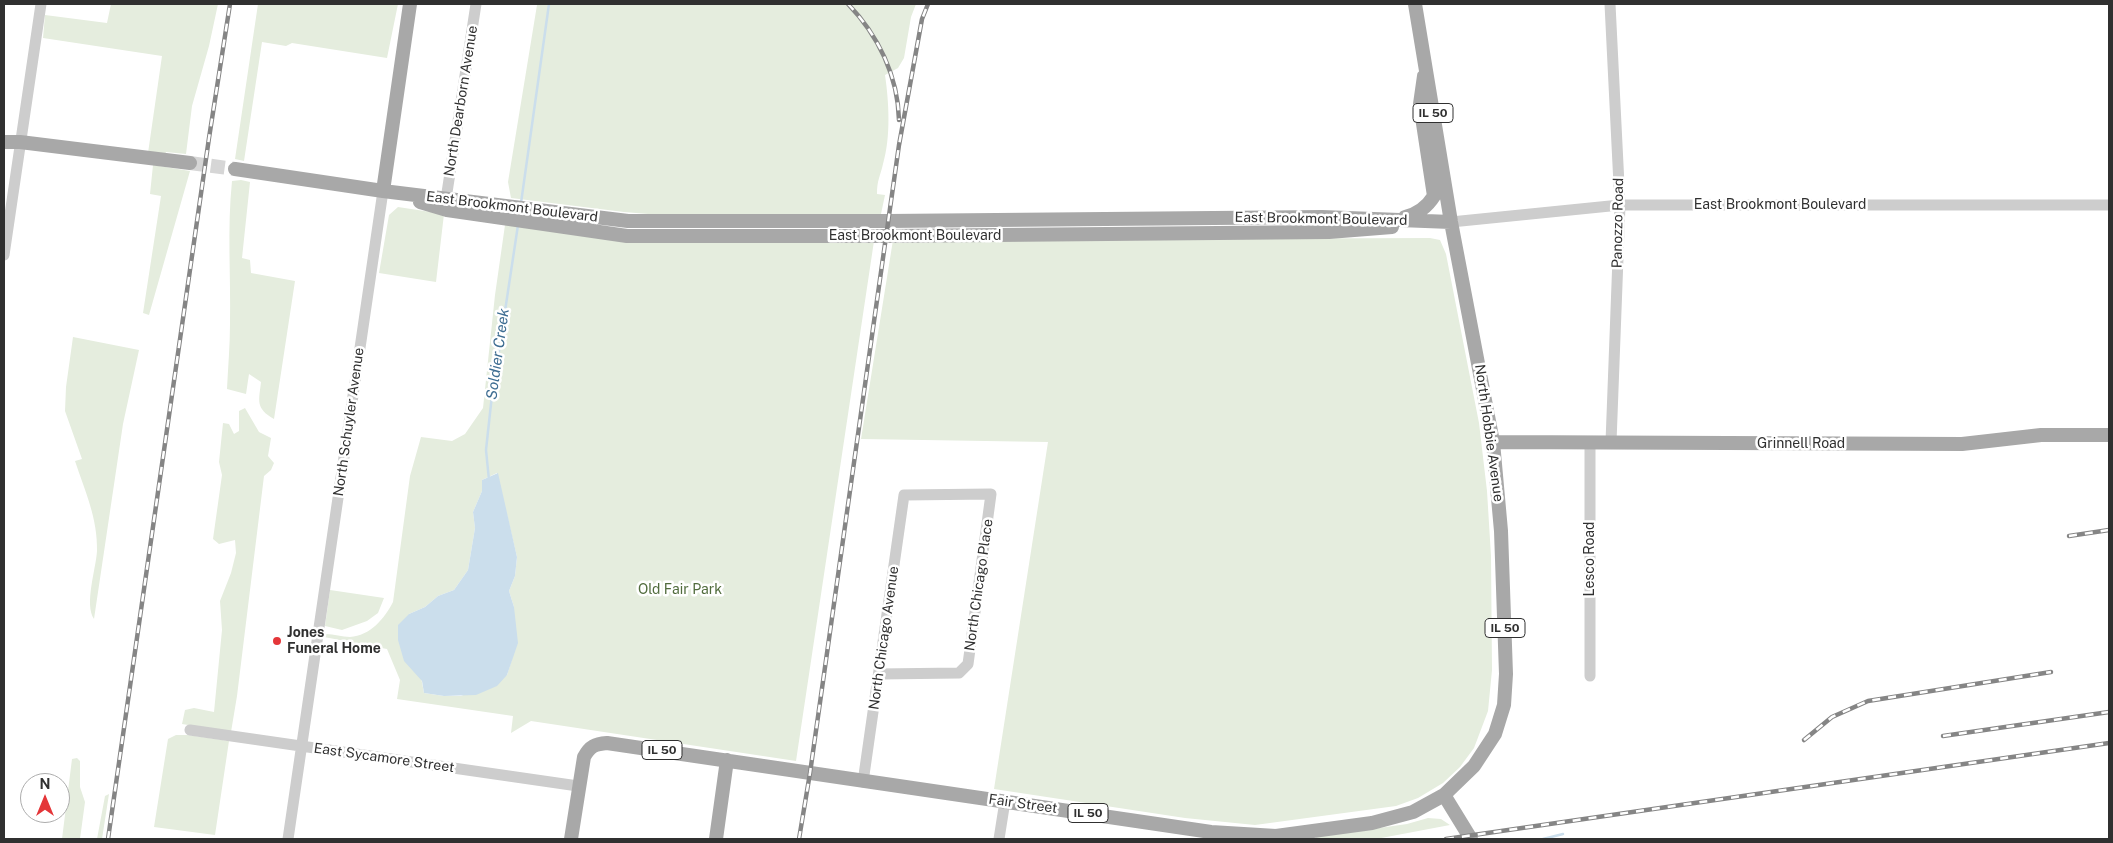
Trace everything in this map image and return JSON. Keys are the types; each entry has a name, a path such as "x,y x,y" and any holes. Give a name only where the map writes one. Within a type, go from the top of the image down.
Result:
{"main road":[{"name":"North Schuyler Avenue","path":"383,191 410,4"},
{"name":"North Hobbie Avenue","path":"1415,4 1451,222 1493,442 1501,529 1506,674 1504,706 1495,734 1487,749 1461,781 1444,795"},
{"path":"1397,219 1416,214 1434,196 1420,104 1426,65"},
{"path":"4,142 20,142 190,163"},
{"name":"East Brookmont Boulevard","path":"235,169 446,199 509,213"},
{"name":"East Brookmont Boulevard","path":"383,191 444,210 628,221 888,221 1322,216 1451,222"},
{"name":"East Brookmont Boulevard","path":"528,215 627,236 1329,232 1451,222"},
{"name":"Grinnell Road","path":"1493,442 1962,444 2041,435 2109,435"},
{"name":"Fair Street","path":"578,786 584,757 589,748 607,743 1211,832 1276,836 1372,823 1413,812 1444,795"},
{"path":"716,839 727,760"},
{"name":"IL 50","path":"571,839 578,786"},
{"path":"1444,795 1471,839"}],"street":[{"path":"4,255 42,4"},
{"name":"North Dearborn Avenue","path":"446,199 476,4"},
{"name":"Panozzo Road","path":"1610,4 1620,206 1611,442"},
{"name":"North Schuyler Avenue","path":"288,839 383,191"},
{"name":"East Brookmont Boulevard","path":"1451,222 1620,206 2109,205"},
{"name":"Lesco Road","path":"1590,442 1590,676"},
{"name":"North Chicago Avenue","path":"863,782 904,495 991,494"},
{"name":"North Chicago Place","path":"879,674 959,673 968,664 991,494"},
{"name":"East Sycamore Street","path":"190,730 578,786"},
{"path":"999,839 1005,801"}],"green space":[{"path":"111,4 218,4 209,46 192,106 186,154 166,152 165,155 148,153 162,56 43,38 45,15 107,23"},
{"path":"258,4 398,4 387,58 292,43 286,46 262,42 244,161 235,159"},
{"path":"534,4 916,4 911,17 904,58 898,68 885,75 888,96 888,131 886,154 877,189 877,194 885,195 881,214 660,215 511,198 508,182 537,5"},
{"path":"153,165 190,171 149,315 143,313 161,196 150,194"},
{"path":"232,181 250,182 242,258 250,260 251,273 295,281 274,419 261,407 259,399 261,382 249,374 246,394 227,389 230,332 229,235"},
{"path":"398,207 444,214 436,282 379,273 389,215"},
{"name":"Old Fair Park","path":"505,225 874,241 796,761 531,721 511,733 513,716 397,699 400,680 387,649 324,637 326,634 357,636 370,630 386,614 393,602 410,476 421,437 452,441 465,434 483,408 495,295","holes":["497,473 517,557 515,576 509,591 514,607 512,659 507,675 461,696 424,693 409,614 425,607 438,596 454,590 468,570 475,528 473,512 482,491 482,480"]},
{"path":"1430,238 1440,240 1446,254 1479,423 1487,491 1491,556 1492,670 1488,711 1474,748 1460,767 1443,783 1418,798 1396,806 1255,825 1185,818 994,789 1048,442 861,439 893,240"},
{"path":"73,337 139,350 123,424 94,619 91,613 90,596 97,539 90,505 75,461 82,459 65,411 66,387"},
{"path":"245,408 259,432 271,438 268,456 274,463 271,470 264,476 231,732 182,724 185,710 194,708 214,712 222,630 220,601 231,573 236,553 235,540 219,544 213,539 222,475 219,462 223,423 229,424 234,434 239,431 239,411"},
{"path":"330,590 384,598 378,613 367,621 342,630 325,626"},
{"path":"176,735 229,741 215,835 154,827 168,739"},
{"path":"77,758 80,761 80,787 85,802 80,839 62,839 64,823 70,823 72,759"},
{"path":"109,794 102,839 97,839 105,796"},
{"path":"1428,818 1441,819 1450,825 1376,839 1316,839 1316,837 1407,824"}],"water":[{"path":"498,473 517,557 515,576 509,591 514,607 518,643 507,675 497,686 476,695 444,696 424,693 422,681 404,661 398,640 398,625 409,614 425,607 438,596 454,590 468,570 475,528 473,512 482,491 482,480"}],"waterway":[{"name":"Soldier Creek","path":"521,203 549,4"},
{"name":"Soldier Creek","path":"489,480 486,450 491,404 518,225"},
{"path":"1543,839 1563,834"}],"tunnel":[{"path":"190,163 235,169"}],"railway":[{"path":"108,839 230,4"},
{"path":"848,4 868,29 884,57 895,88 899,120"},
{"path":"799,839 899,145 922,19 928,4"},
{"path":"2069,536 2109,530"},
{"path":"1804,740 1832,717 1868,701 2051,672"},
{"path":"1943,736 2109,712"},
{"path":"1446,839 2109,743"}],"place":[{"name":"Jones Funeral Home","path":"277,641"}]}
